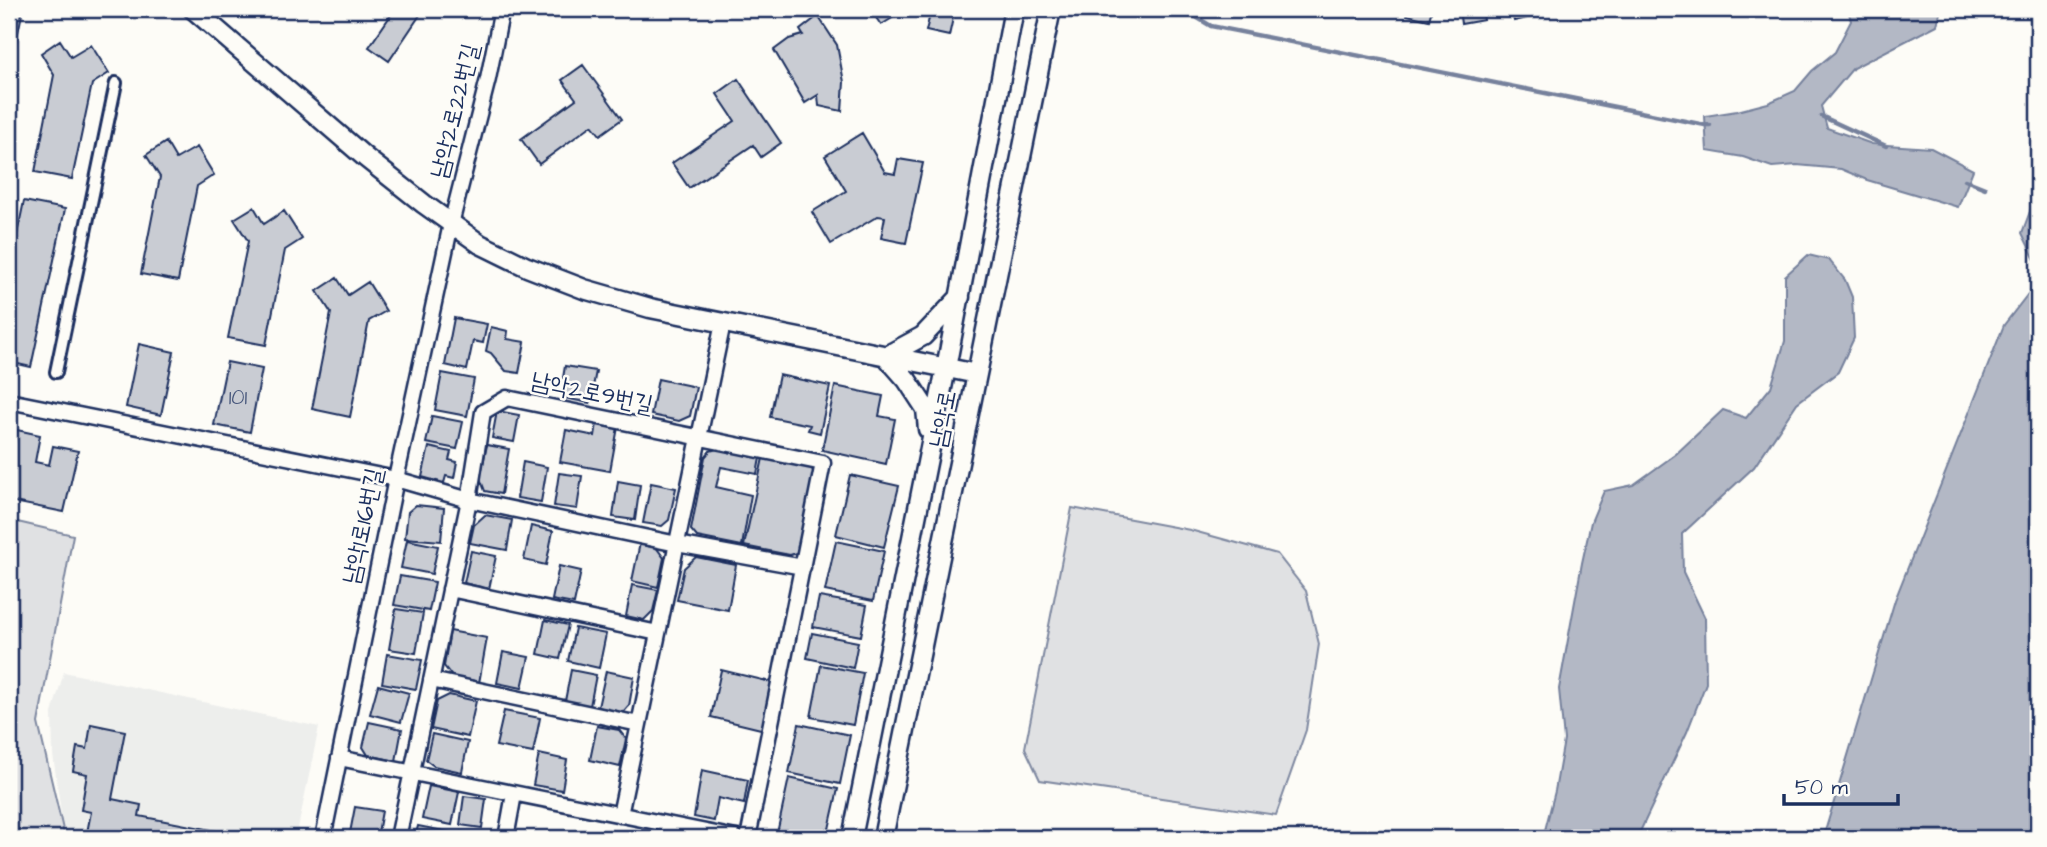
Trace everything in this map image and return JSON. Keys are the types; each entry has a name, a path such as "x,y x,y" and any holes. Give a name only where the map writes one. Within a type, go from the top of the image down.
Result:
{"street":[{"path":"193,9 366,158 451,224 502,256 554,278 613,298 977,374"},
{"name":"남악2로22번길","path":"451,224 488,79 502,9"},
{"name":"남악로","path":"852,838 960,297 1014,9"},
{"name":"남악로","path":"883,838 1051,9"},
{"path":"56,372 116,83"},
{"name":"남악1로16번길","path":"323,838 451,224"},
{"path":"886,356 923,336 960,297"},
{"path":"620,815 723,323"},
{"path":"886,356 907,380 926,409 929,452"},
{"name":"남악2로9번길","path":"398,838 469,500 483,412 507,398 823,463 748,838"},
{"path":"9,401 396,479 469,500 803,568"},
{"path":"450,589 658,633"},
{"path":"431,680 639,724"},
{"path":"339,758 736,838"},
{"path":"506,838 514,794"}],"shaded area":[{"path":"1848,9 1941,9 1937,25 1853,68 1821,106 1827,128 1872,144 1931,148 1973,170 1958,207 1867,180 1841,169 1797,165 1772,167 1743,157 1707,151 1705,116 1768,103 1795,91 1812,71 1835,52 1851,21"},
{"path":"2038,190 2038,266 2022,233"},
{"path":"1808,255 1829,260 1845,280 1852,297 1854,338 1838,372 1797,403 1754,467 1682,534 1683,572 1705,618 1706,683 1687,732 1637,838 1543,838 1564,740 1559,689 1591,522 1604,491 1633,485 1676,454 1723,410 1746,418 1771,387 1785,341 1785,276"},
{"path":"2038,281 2038,838 1823,838 1895,600 2004,325"},
{"path":"1072,508 1190,530 1277,554 1306,591 1319,644 1306,730 1276,815 1040,780 1025,748"},
{"path":"9,520 73,535 38,723 65,838 9,838"},
{"path":"64,672 319,727 296,838 67,838 53,755 52,713"}],"building":[{"path":"9,9 23,9 9,76"},
{"path":"395,9 424,9 389,61 369,47"},
{"path":"870,9 907,9 881,25"},
{"path":"925,9 955,9 949,36 926,31 931,10"},
{"path":"1409,9 1432,9 1429,20 1407,15"},
{"path":"1459,9 1482,9 1484,20 1461,24"},
{"path":"1511,9 1530,9 1532,17 1514,21"},
{"path":"818,16 837,45 844,82 842,111 819,106 818,95 805,103 774,50 789,39 803,35 800,30"},
{"path":"60,40 71,57 91,45 109,73 92,84 72,179 35,172 54,75 41,53"},
{"path":"583,65 622,119 600,135 592,125 539,164 521,139 576,99 562,80"},
{"path":"738,79 781,143 761,157 753,145 689,188 672,163 735,121 717,94"},
{"path":"862,133 885,172 895,174 898,159 923,163 906,243 881,238 885,217 878,216 831,244 812,212 846,191 825,156"},
{"path":"166,142 176,159 197,147 214,175 197,186 178,281 141,274 160,177 146,155"},
{"path":"24,201 65,209 31,367 9,362 9,273"},
{"path":"254,207 264,224 284,211 302,239 285,250 266,345 228,338 248,241 234,219"},
{"path":"337,278 348,295 368,282 386,311 369,321 350,417 312,409 331,313 317,291"},
{"path":"454,318 487,324 483,343 473,341 467,370 445,365"},
{"path":"491,327 508,331 507,339 525,342 519,373 506,371 491,353 486,351"},
{"path":"139,344 174,352 161,415 126,407"},
{"path":"227,362 262,369 250,432 214,425"},
{"path":"565,366 596,371 590,403 564,398 566,385 562,384"},
{"path":"442,373 474,379 467,416 435,410"},
{"path":"779,375 830,386 820,433 808,430 810,425 770,417"},
{"path":"658,379 696,387 690,416 679,421 651,415"},
{"path":"835,386 883,396 879,416 895,419 886,464 822,450"},
{"path":"497,411 519,415 514,442 492,438"},
{"path":"432,416 463,422 457,449 426,443"},
{"path":"597,423 618,427 610,471 560,462 566,430 595,436"},
{"path":"17,430 40,435 35,462 49,465 53,446 78,451 64,512 9,501 9,468"},
{"path":"487,445 509,449 501,494 485,491 480,478"},
{"path":"429,447 451,452 449,460 457,462 454,478 446,476 444,483 422,477"},
{"path":"717,449 760,458 757,474 721,467 716,487 751,495 742,546 697,537 691,530 705,457 710,451"},
{"path":"763,458 809,466 817,475 803,547 790,555 744,546"},
{"path":"523,462 547,467 541,502 517,498"},
{"path":"559,473 582,476 577,509 554,506"},
{"path":"850,475 899,486 884,547 836,535"},
{"path":"618,481 640,485 635,520 613,517"},
{"path":"651,483 676,488 669,520 662,526 643,523"},
{"path":"416,505 444,508 441,541 405,538 408,512"},
{"path":"485,515 512,520 507,550 470,543 474,525"},
{"path":"531,526 553,531 546,565 524,560"},
{"path":"407,540 438,546 432,574 401,568"},
{"path":"836,541 884,551 873,601 825,591"},
{"path":"640,543 655,546 664,558 658,587 632,581"},
{"path":"471,551 496,556 489,589 464,583"},
{"path":"696,557 736,565 728,610 677,600 684,568"},
{"path":"559,566 581,571 574,604 552,600"},
{"path":"400,576 435,582 429,611 394,605"},
{"path":"632,585 658,590 653,611 644,620 626,616"},
{"path":"819,597 867,605 861,636 813,627"},
{"path":"396,609 423,613 416,653 389,649"},
{"path":"545,620 568,625 560,659 538,654"},
{"path":"575,628 606,634 599,668 568,661"},
{"path":"450,631 487,638 479,683 454,679 444,666"},
{"path":"812,633 858,642 853,668 807,658"},
{"path":"503,652 529,657 522,688 497,683"},
{"path":"387,654 422,660 416,689 382,683"},
{"path":"821,665 863,673 853,725 811,717"},
{"path":"571,670 596,675 590,706 565,701"},
{"path":"721,670 775,683 765,730 711,717"},
{"path":"606,671 634,677 629,706 623,713 598,707"},
{"path":"378,685 409,693 401,722 370,714"},
{"path":"449,695 476,701 468,737 431,729 437,701"},
{"path":"504,711 540,718 533,753 496,746"},
{"path":"369,722 402,729 396,761 368,755 363,747"},
{"path":"91,724 125,731 112,799 141,805 139,816 238,835 237,838 86,838 91,812 81,810 87,774 73,771 77,747 87,749"},
{"path":"799,724 850,735 840,784 789,773"},
{"path":"597,726 619,730 626,739 620,767 590,760"},
{"path":"432,734 468,742 462,772 434,766 426,760"},
{"path":"539,754 567,760 562,790 533,785"},
{"path":"702,770 748,780 744,804 718,798 714,821 694,817"},
{"path":"789,778 838,789 827,838 776,838"},
{"path":"429,786 459,792 452,825 422,819"},
{"path":"464,796 486,799 482,828 460,825"},
{"path":"355,807 382,811 377,838 349,838"},
{"path":"418,826 449,832 447,838 415,838"},
{"path":"461,832 481,836 460,838"}],"waterway":[{"path":"1183,9 1211,26 1710,125"},
{"path":"1821,116 1886,146"},
{"path":"1965,180 1985,188"}]}
